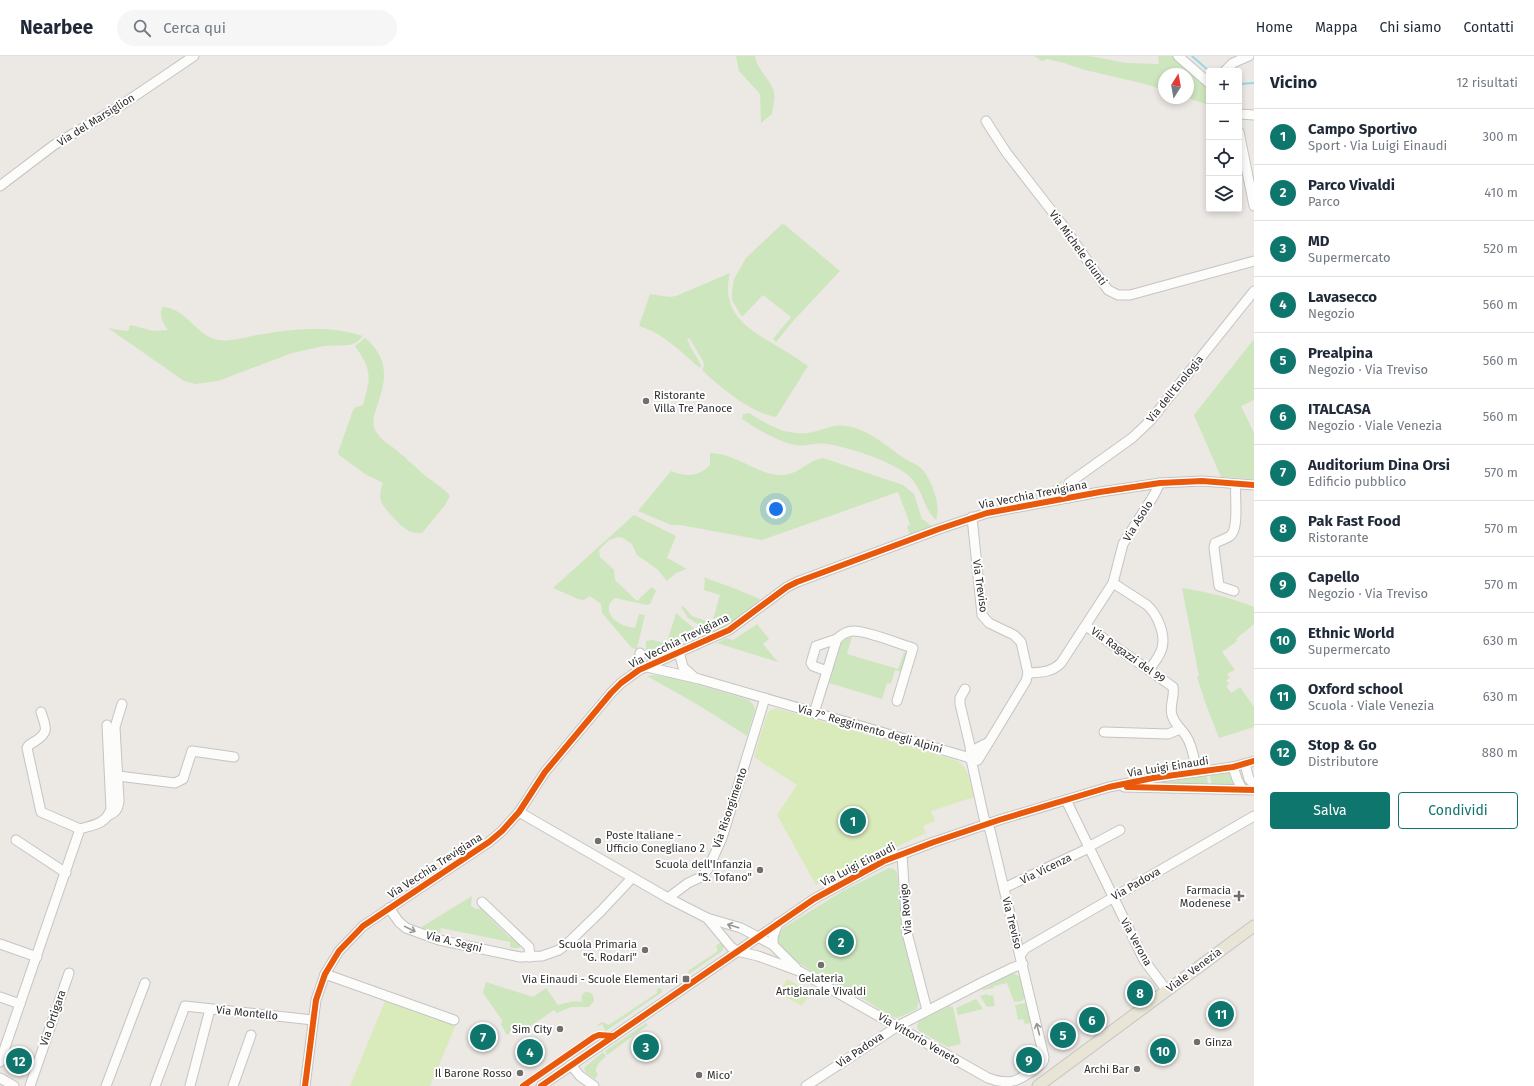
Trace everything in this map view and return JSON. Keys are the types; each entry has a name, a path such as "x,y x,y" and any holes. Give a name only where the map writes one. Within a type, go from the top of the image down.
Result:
{"main road":[{"name":"Viale Venezia","path":"1037,1086 1254,926"}],"street":[{"name":"Via del Marsiglion","path":"0,186 54,146 120,106 194,56"},
{"path":"1178,56 1206,80"},
{"path":"1228,68 1233,63 1250,56"},
{"path":"1242,114 1254,115"},
{"name":"Via Michele Giunti","path":"986,121 1006,152 1061,223 1108,290 1114,294 1122,296 1130,295 1254,261"},
{"path":"1241,140 1254,206"},
{"name":"Via dell'Enologia","path":"1063,499 1059,495 1065,482 1082,473 1132,438 1150,421 1254,291"},
{"name":"Via Vecchia Trevigiana","path":"304,1086 316,1000 325,974 336,955 351,937 363,926 502,832 519,812 545,772 606,699 621,683 643,669 729,630 787,587 797,582 972,518 1063,499 1160,483 1202,481 1254,485"},
{"name":"Via Asolo","path":"1028,673 1044,672 1057,666 1086,626 1113,583 1123,544 1160,483"},
{"path":"1234,592 1219,586 1214,548 1215,543 1230,536 1233,532 1236,521 1236,484"},
{"name":"Via Treviso","path":"972,518 982,615 990,623 1014,635 1021,642 1028,673"},
{"path":"1113,583 1147,605 1155,614 1159,623 1163,645 1159,655 1149,670"},
{"name":"Via Ragazzi del 99","path":"1086,626 1173,687 1172,715 1180,729 1186,734 1189,740 1197,772"},
{"path":"814,713 838,640 844,634 855,631 913,648 897,701"},
{"path":"827,671 813,666 811,663 816,646 838,640"},
{"name":"Via Vecchia Trevigiana","path":"640,653 643,669"},
{"path":"675,654 669,666 675,673"},
{"name":"Via 7° Reggimento degli Alpini","path":"675,654 685,671 699,679"},
{"name":"Via 7° Reggimento degli Alpini","path":"643,669 675,673 699,679 973,762"},
{"path":"973,762 972,752 988,742 1026,681 1028,673"},
{"path":"965,689 960,698 960,704 973,762"},
{"name":"Via Risorgimento","path":"668,898 701,877 708,869 722,838 765,698"},
{"path":"41,712 46,732 27,748 41,812 80,829 102,822 109,815 111,809 114,775 115,727 122,704"},
{"path":"107,725 114,775"},
{"path":"1104,732 1168,734 1180,729"},
{"path":"114,775 176,783 184,779 192,751 234,757"},
{"name":"Via Treviso","path":"973,762 984,818 987,824 1004,888 1044,1057 1042,1064 1028,1073"},
{"path":"1250,763 1249,779 1254,784"},
{"name":"Via Luigi Einaudi","path":"541,1086 755,938 835,887 884,861 987,824 1109,787 1133,781 1233,767 1250,763"},
{"path":"1233,767 1237,780 1242,789"},
{"path":"1109,787 1254,790"},
{"name":"Via Verona","path":"1066,800 1144,960 1167,991"},
{"name":"Via Vittorio Veneto","path":"519,812 668,898 707,918 740,928 755,938 773,945 798,971"},
{"name":"Via Padova","path":"1020,955 1026,948 1254,816"},
{"path":"0,1062 80,829"},
{"path":"1089,848 1120,830"},
{"path":"16,840 66,873"},
{"name":"Via Vicenza","path":"1004,888 1089,848"},
{"name":"Via Rovigo","path":"902,854 907,933 928,1010"},
{"name":"Via A. Segni","path":"389,908 406,928 439,940 520,957 530,957 549,954 568,942 601,911 632,878"},
{"path":"482,902 529,947 530,957"},
{"name":"Via Vittorio Veneto","path":"707,918 731,947 737,951 758,956 798,971 988,1078 1003,1082 1010,1082 1023,1078 1028,1073"},
{"path":"773,945 773,937 778,923"},
{"path":"755,938 758,956"},
{"path":"0,944 37,957"},
{"name":"Via Padova","path":"806,1086 898,1026 1000,973 1023,964"},
{"name":"Via Ortigara","path":"30,1086 69,973"},
{"path":"325,974 454,1020"},
{"path":"106,1086 145,983"},
{"path":"0,997 20,1004"},
{"name":"Via Montello","path":"155,1086 185,1006 313,1020"},
{"path":"190,1086 210,1009"},
{"path":"233,1086 251,1035"},
{"path":"571,1065 580,1076 594,1086"},
{"path":"1028,1073 1037,1086"},
{"path":"0,1078 14,1086"}],"green space":[{"path":"736,56 755,56 760,69 773,89 774,98 772,114 761,123 760,94 739,71"},
{"path":"1034,56 1089,56 1127,63 1159,64 1158,56 1173,56 1186,68 1158,68 1158,88 1047,59 1042,61"},
{"path":"1194,75 1206,86 1206,104 1194,100"},
{"path":"782,224 840,271 794,320 776,342 773,339 791,317 763,295 742,317 732,300 732,291 734,279 746,258"},
{"path":"730,273 728,288 729,300 740,320 759,335 808,366 776,417 766,415 746,405 709,377 702,370 704,366 703,361 690,339 687,338 701,365 700,368 664,338 639,326 650,294 669,297 676,296"},
{"path":"162,307 178,312 203,333 218,340 232,340 271,333 310,329 336,330 363,336 357,342 350,345 324,346 292,353 218,381 196,384 184,381 108,328 126,331 129,330 129,326 131,325 153,331 168,330 161,317"},
{"path":"365,338 378,353 384,369 383,387 373,424 375,431 383,440 444,489 450,496 445,505 422,533 409,531 397,522 389,513 381,501 380,496 383,483 365,474 338,453 353,410 356,407 363,405 368,387 368,374 365,361 355,346"},
{"path":"1254,339 1254,400 1241,406 1254,433 1254,479 1221,477 1194,415"},
{"path":"749,413 777,428 792,433 814,432 840,425 859,429 872,435 922,469 929,479 937,500 938,508 936,520 927,509 915,483 897,467 856,451 836,446 823,444 794,445 780,440 760,431 742,419 743,414"},
{"path":"710,453 720,454 738,460 765,472 783,475 794,472 823,458 903,485 914,494 922,519 932,526 910,535 907,527 910,524 898,492 762,540 680,525 671,525 638,511 671,471 687,475 697,474 710,465"},
{"path":"1063,480 1053,496 1050,497 1049,495 1030,498 1031,500 1027,497 1043,492"},
{"path":"634,515 676,536 667,558 687,569 676,573 667,581 657,569 637,555 632,544 623,538 618,537 609,540 599,550 600,557 614,570 615,580 637,601 652,587 656,591 650,604 647,605 615,598 610,604 610,615 616,621 625,626 635,628 639,614 645,615 636,649 632,648 602,613 601,604 590,596 584,600 578,599 553,588"},
{"path":"703,577 760,599 751,609 730,624 717,631 711,632 688,618 681,607 683,606 692,616 712,623 720,595 704,590 705,580"},
{"path":"1182,588 1218,595 1254,607 1254,624 1236,639 1237,641 1222,652 1235,670 1227,674 1230,678 1226,680 1229,684 1226,686 1231,693 1240,687 1254,707 1254,727 1219,738 1197,677 1199,676"},
{"path":"676,613 700,636 668,643 656,655 646,650 646,641 652,640 665,643 667,642"},
{"path":"757,624 769,639 763,644 778,662 717,643 726,638 733,640"},
{"path":"852,637 847,654 898,669 904,652 907,653 902,672 895,670 891,684 887,683 882,699 829,683 842,642 847,638"},
{"path":"654,675 676,678 749,700 754,706 755,710 747,736 700,706 647,676"},
{"path":"776,708 955,760 967,771 974,797 931,811 935,821 923,826 926,833 816,885 777,815 797,785 754,757 767,714"},
{"path":"1229,773 1235,786 1212,786 1210,775"},
{"path":"1207,776 1208,786 1145,785"},
{"path":"889,868 894,869 897,872 902,935 919,1000 917,1009 897,1018 885,1013 867,1001 834,984 797,962 779,945 778,940 783,928 843,891"},
{"path":"472,896 471,906 476,909 483,908 489,911 488,916 510,938 513,933 522,945 521,947 513,948 510,947 510,942 441,928 440,933 420,928"},
{"path":"721,942 724,947 722,951 689,974 688,971 718,951 716,946"},
{"path":"1010,974 1015,974 1020,977 1025,997 1022,1001 1014,1002 1007,983 994,986 994,988 981,990"},
{"path":"787,979 811,992 802,1006 779,993"},
{"path":"486,982 533,997 546,988 558,1005 574,1001 582,1002 584,992 588,992 593,995 594,1001 589,1007 571,1007 557,1013 554,1010 525,1030 515,1027 515,1029 507,1035 501,1025 502,1020 483,993"},
{"path":"660,988 662,992 603,1033 605,1030 602,1024 597,1025 602,1022 609,1025 657,993 657,989"},
{"path":"988,994 988,996 993,995 995,1006 987,1007 980,996"},
{"path":"386,999 457,1022 430,1086 350,1086"},
{"path":"976,999 983,1009 958,1015 956,1008"},
{"path":"1026,1003 1031,1023 1025,1024 1023,1019 1018,1020 1015,1005"},
{"path":"949,1006 953,1007 961,1044 948,1047 919,1031 917,1027 919,1021"},
{"path":"646,1023 648,1025 607,1055 605,1051"},
{"path":"603,1052 606,1056 597,1065 596,1072 598,1074 595,1079 586,1073 584,1068"}],"waterway":[{"path":"1192,56 1206,68"},
{"path":"1242,84 1254,83"}],"cycle path":[{"path":"305,1086 316,1000 325,974 339,951 363,926 489,842 502,831 519,812 545,772 611,693 621,683 639,670 729,630 787,587 797,582 939,529 987,513 1100,492 1160,483 1202,481 1254,485"},
{"path":"541,1086 814,899 884,861 999,820 1109,787 1153,778 1233,767 1254,761"},
{"path":"1127,787 1254,790"},
{"path":"523,1086 594,1037 599,1035 614,1036"}],"place":[{"name":"Ristorante Villa Tre Panoce","path":"646,401"},
{"name":"Campo Sportivo","path":"853,821"},
{"name":"Poste Italiane - Ufficio Conegliano 2","path":"598,841"},
{"name":"Scuola dell'Infanzia \"S. Tofano\"","path":"760,870"},
{"name":"Farmacia Modenese","path":"1239,896"},
{"name":"Parco Vivaldi","path":"841,942"},
{"name":"Scuola Primaria \"G. Rodari\"","path":"645,950"},
{"name":"Gelateria Artigianale Vivaldi","path":"821,965"},
{"name":"Via Einaudi - Scuole Elementari","path":"686,979"},
{"name":"Pak Fast Food","path":"1140,993"},
{"name":"Oxford school","path":"1221,1014"},
{"name":"ITALCASA","path":"1092,1020"},
{"name":"Sim City","path":"560,1029"},
{"name":"Prealpina","path":"1063,1035"},
{"name":"Auditorium Dina Orsi","path":"483,1037"},
{"name":"Ginza","path":"1197,1042"},
{"name":"MD","path":"646,1047"},
{"name":"Ethnic World","path":"1163,1051"},
{"name":"Lavasecco","path":"530,1052"},
{"name":"Capello","path":"1029,1060"},
{"name":"Stop & Go","path":"19,1061"},
{"name":"Archi Bar","path":"1137,1069"},
{"name":"Il Barone Rosso","path":"520,1073"},
{"name":"Mico'","path":"699,1075"}]}
